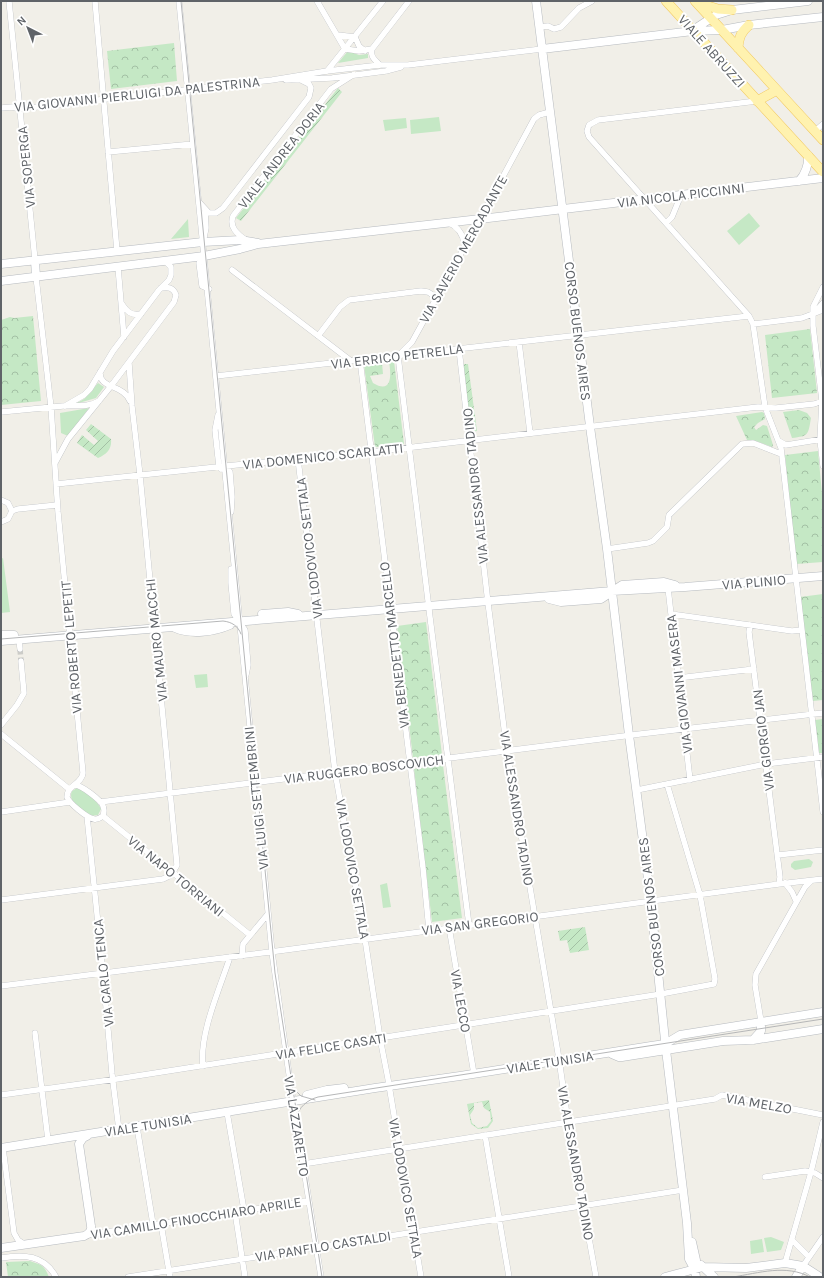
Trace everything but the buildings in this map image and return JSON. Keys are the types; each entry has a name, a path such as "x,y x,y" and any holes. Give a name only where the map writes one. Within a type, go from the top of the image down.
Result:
{"main road":[{"path":"536,1 542,49 693,31 722,30 749,25 823,17"},
{"name":"VIALE ABRUZZI","path":"666,1 823,172"},
{"path":"696,2 718,9 732,10 808,1"},
{"name":"VIALE ABRUZZI","path":"696,2 823,140"},
{"path":"693,31 711,18 732,10"},
{"path":"738,48 739,38 749,25"},
{"name":"CORSO BUENOS AIRES","path":"542,49 590,426 613,591 629,735 651,901 665,1047 687,1223 689,1259 698,1271"},
{"path":"757,101 777,90"},
{"path":"799,181 806,171 808,155"},
{"name":"VIA NICOLA PICCINNI","path":"248,244 480,219 823,178"},
{"path":"1,264 203,242 248,244"},
{"path":"1,281 204,256 248,244"},
{"path":"35,260 36,277"},
{"name":"VIA PLINIO","path":"613,591 823,576"},
{"name":"VIA PLINIO","path":"613,591 622,585 664,582 682,586"},
{"path":"1,641 18,637 69,633 85,630 101,633 172,627 182,631 192,632 221,628 239,621 543,597 561,602 588,600 601,598 613,591"},
{"path":"1,635 18,637"},
{"path":"665,1047 680,1035 823,1012"},
{"path":"753,1040 761,1031 761,1021"},
{"name":"VIALE TUNISIA","path":"2,1148 375,1088 609,1053 723,1041 753,1040 823,1029"},
{"path":"1,1248 84,1236 89,1233 91,1229 79,1144 83,1138 91,1134"},
{"name":"CORSO BUENOS AIRES","path":"687,1223 698,1271"},
{"path":"665,1277 698,1271 746,1268 785,1263 803,1266 820,1277"},
{"path":"796,1277 803,1266"},
{"path":"698,1271 713,1277"}],"street":[{"name":"VIA SOPERGA","path":"9,1 35,260"},
{"path":"95,1 117,251"},
{"path":"180,1 203,242"},
{"path":"317,1 346,49 356,51 372,49"},
{"path":"327,71 383,1"},
{"path":"380,65 372,58 372,49 409,1"},
{"path":"540,27 548,26 558,28 566,24 579,8 592,1"},
{"path":"338,35 355,37"},
{"path":"355,37 359,46 365,51"},
{"name":"VIA GIOVANNI PIERLUIGI DA PALESTRINA","path":"1,108 12,107 20,109 104,100 272,80 327,71 380,65 408,65 542,49"},
{"name":"VIA GIOVANNI PIERLUIGI DA PALESTRINA","path":"272,80 332,78 389,71 408,65"},
{"name":"VIA GIOVANNI PIERLUIGI DA PALESTRINA","path":"332,78 345,69"},
{"name":"VIALE ANDREA DORIA","path":"248,244 233,227 233,216 331,89 353,75"},
{"name":"VIALE ANDREA DORIA","path":"205,208 209,213 214,214 226,205 309,97 311,88 309,84 301,80"},
{"path":"757,101 605,119 591,123 587,129 589,137 749,316 753,324 765,407 779,441 781,451 823,812"},
{"name":"VIA SAVERIO MERCADANTE","path":"398,356 412,342 534,119 539,115 550,112"},
{"path":"815,131 823,124"},
{"path":"108,152 193,144"},
{"path":"666,224 672,218 681,195"},
{"path":"199,202 205,208 206,228 203,242"},
{"path":"447,222 458,228 463,236 465,245"},
{"name":"VIA LUIGI SETTEMBRINI","path":"203,242 219,411 215,430 221,466 225,473 272,952"},
{"name":"VIA LUIGI SETTEMBRINI","path":"204,256 200,263 202,286 208,289"},
{"path":"65,406 86,394 124,336 161,288 169,280 172,273 171,267 165,261"},
{"path":"118,267 124,336"},
{"path":"232,270 351,361"},
{"name":"VIA ROBERTO LEPETIT","path":"36,277 50,408 57,505 83,773 82,778 75,785"},
{"path":"823,287 813,308 823,401 823,466"},
{"path":"54,463 68,440 101,400 175,301 176,295 172,289 161,288"},
{"path":"318,336 340,307 347,301 421,291 428,292 436,297"},
{"path":"121,303 129,313 135,315 141,314"},
{"path":"813,315 823,303"},
{"path":"753,324 802,318 823,310"},
{"name":"VIA ERRICO PETRELLA","path":"216,376 749,316"},
{"path":"519,342 530,433"},
{"name":"VIA ALESSANDRO TADINO","path":"459,349 507,751 550,1011 560,1061 568,1122 596,1277"},
{"path":"398,356 469,925"},
{"name":"VIA BENEDETTO MARCELLO","path":"360,360 429,930"},
{"name":"VIA MAURO MACCHI","path":"129,363 171,793 177,865 173,873"},
{"name":"VIA MAURO MACCHI","path":"100,372 101,381 126,393 132,406"},
{"path":"1,412 65,406 86,406 101,400"},
{"name":"VIA DOMENICO SCARLATTI","path":"56,484 221,466 410,448 590,426 765,407 776,408 814,404 823,401"},
{"path":"779,441 786,445 822,440"},
{"path":"607,549 651,543 667,527 669,515 739,446 746,443 753,443 781,451"},
{"name":"VIA LODOVICO SETTALA","path":"298,459 335,772 365,939 380,1038 421,1277"},
{"name":"VIA LUIGI SETTEMBRINI","path":"221,466 230,472 232,501 229,518"},
{"path":"1,500 8,503 12,511 9,518 2,523"},
{"path":"12,511 57,505"},
{"name":"VIA GIOVANNI MASERA","path":"668,588 690,780"},
{"path":"670,614 792,631 801,630"},
{"name":"VIA GIORGIO JAN","path":"750,625 749,632 780,877 782,883"},
{"path":"18,637 20,648"},
{"path":"1,725 24,693 21,661"},
{"path":"678,678 754,669"},
{"name":"VIA RUGGERO BOSCOVICH","path":"100,802 629,735 823,713"},
{"path":"1,734 69,789"},
{"path":"637,790 766,764 823,757"},
{"path":"667,784 700,895"},
{"path":"75,785 80,786 100,802 104,809 103,816 96,819 87,816 70,802 66,797 69,789 75,785"},
{"path":"1,812 70,802"},
{"name":"VIA CARLO TENCA","path":"87,816 119,1130"},
{"name":"VIA NAPO TORRIANI","path":"103,816 250,935"},
{"path":"778,855 823,850"},
{"path":"1,900 163,879 173,873"},
{"name":"VIA SAN GREGORIO","path":"230,957 782,883 823,879"},
{"path":"761,1021 755,985 758,969 796,901 811,881"},
{"path":"782,883 792,892 796,901"},
{"name":"VIA FELICE CASATI","path":"1,1095 203,1066 661,994 714,984 715,978 700,895"},
{"path":"242,956 242,946 268,914"},
{"name":"VIA LECCO","path":"449,927 474,1074"},
{"name":"VIA LAZZARETTO","path":"272,952 320,1277"},
{"path":"1,986 230,957 212,1010 203,1045 203,1066"},
{"path":"35,1033 48,1140"},
{"name":"VIA MELZO","path":"303,1164 673,1106 715,1099 722,1095 823,1115"},
{"path":"228,1112 244,1210"},
{"path":"785,1263 811,1172 823,1122"},
{"path":"137,1127 153,1224"},
{"path":"485,1135 509,1277"},
{"path":"62,1138 79,1144"},
{"path":"2,1148 14,1233 18,1240 25,1245"},
{"path":"764,1177 805,1171 811,1172 823,1178"},
{"name":"VIA PANFILO CASTALDI","path":"128,1277 169,1274 242,1259 683,1190"},
{"name":"VIA CAMILLO FINOCCHIARO APRILE","path":"84,1236 153,1224 308,1201"},
{"path":"235,1212 245,1277"},
{"path":"164,1223 162,1230 169,1274"},
{"path":"803,1266 823,1237"},
{"path":"792,1239 809,1257"},
{"path":"1,1258 21,1256 37,1258 47,1264 56,1277"}],"green space":[{"path":"174,43 177,81 111,89 107,51"},
{"path":"348,51 359,55 368,54 368,58 338,63"},
{"path":"338,88 342,92 241,221 236,218"},
{"path":"439,117 441,131 411,134 410,120"},
{"path":"406,118 407,128 385,131 383,120"},
{"path":"749,213 760,226 739,245 727,231"},
{"path":"188,219 189,237 171,239"},
{"path":"33,316 41,401 1,405 1,320 10,317"},
{"path":"810,329 817,393 772,398 765,335"},
{"path":"394,361 404,444 375,447 364,365 382,363 383,374 370,376 373,383 384,386 387,385 390,377 389,362"},
{"path":"464,364 468,364 477,431 470,432 463,369"},
{"path":"98,383 104,387 96,398 75,404 84,399"},
{"path":"89,408 68,436 61,433 60,413"},
{"path":"799,410 807,413 811,418 809,428 807,434 792,438 783,412"},
{"path":"762,412 764,413 765,419 754,427 756,430 763,425 767,426 773,445 772,447 753,440 747,440 736,416"},
{"path":"91,424 111,439 111,446 108,451 98,458 77,443 82,435 94,445 98,441 86,430"},
{"path":"818,451 823,504 823,562 796,564 785,455"},
{"path":"3,558 10,612 1,613 1,559"},
{"path":"823,594 823,700 813,701 800,597"},
{"path":"426,622 442,755 413,758 397,626"},
{"path":"207,674 208,687 196,688 194,675"},
{"path":"823,719 823,753 819,753 815,720"},
{"path":"443,765 462,918 432,922 414,769"},
{"path":"77,788 97,803 101,809 98,815 91,816 74,802 71,795 72,791"},
{"path":"809,859 813,862 811,867 795,870 791,867 791,864 794,861"},
{"path":"387,883 391,907 383,908 380,885"},
{"path":"585,927 589,950 570,953 567,940 560,941 558,931"},
{"path":"489,1100 493,1121 488,1128 478,1129 471,1124 467,1104","holes":["482,1102 484,1108 490,1112 491,1121 487,1126 478,1128 472,1123 470,1115 474,1109 474,1103"]},
{"path":"771,1237 784,1242 781,1250 767,1252 764,1238"},
{"path":"762,1239 764,1252 751,1254 750,1241"},
{"path":"30,1261 42,1266 46,1270 49,1277 8,1277 6,1262"}],"tunnel":[{"path":"20,649 21,661"}],"tram line":[{"path":"181,1 275,973 322,1277"},
{"path":"1,639 223,621 234,625 241,634"},
{"path":"296,1118 299,1110 304,1104 318,1097 823,1019"},
{"path":"292,1087 301,1096 315,1100"},
{"path":"733,1277 782,1270 801,1273 810,1277"}]}
